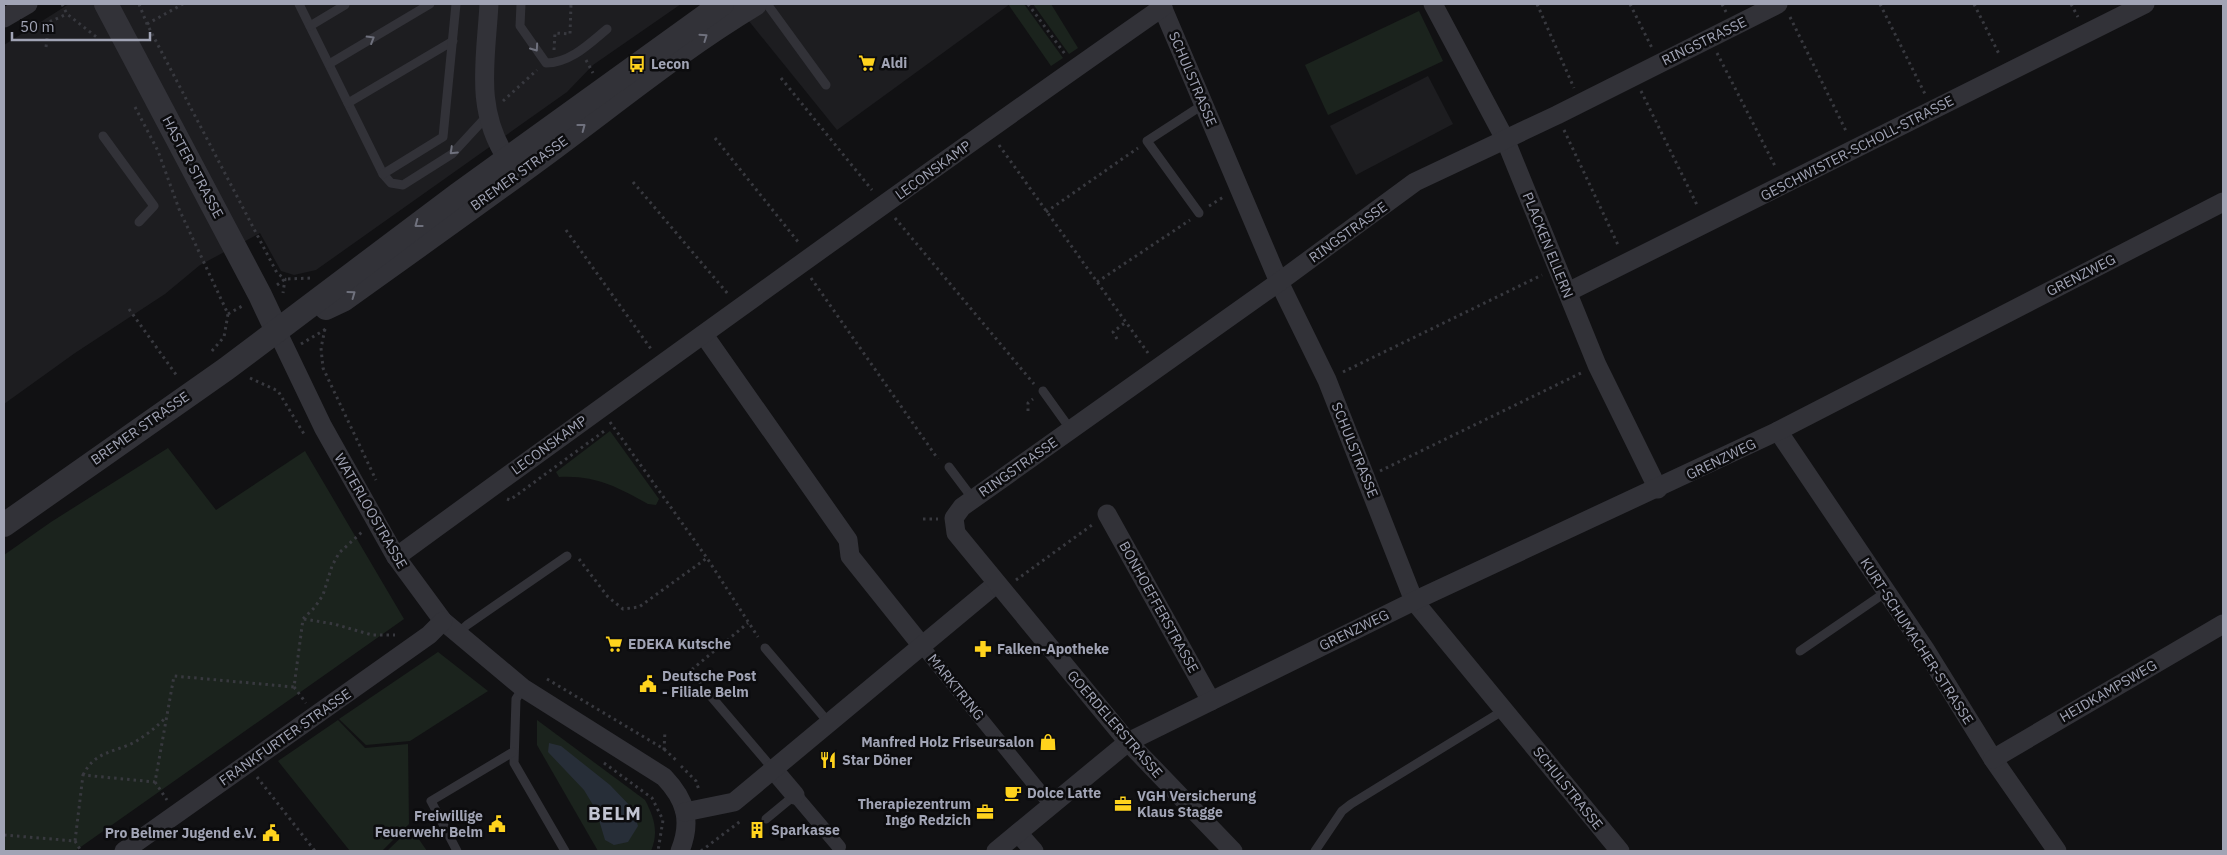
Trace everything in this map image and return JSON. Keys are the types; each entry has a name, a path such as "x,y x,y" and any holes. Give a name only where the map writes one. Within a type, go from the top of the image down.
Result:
{"street":[{"path":"4,18 28,4"},
{"name":"HASTER STRASSE","path":"106,4 247,269 277,331"},
{"path":"489,4 483,96 487,116 499,147 507,159"},
{"name":"BREMER STRASSE","path":"4,525 226,369 457,195 722,4"},
{"name":"BREMER STRASSE","path":"277,331 344,300 545,155 666,63 721,24 755,4"},
{"name":"PLACKEN ELLERN","path":"1433,4 1505,139 1597,365 1658,489"},
{"name":"GESCHWISTER-SCHOLL-STRASSE","path":"1568,292 2145,4"},
{"name":"LECONSKAMP","path":"396,558 599,408 704,335 1162,5"},
{"name":"SCHULSTRASSE","path":"1162,5 1279,282 1327,380 1414,600 1620,851"},
{"name":"RINGSTRASSE","path":"954,518 962,507 1279,282 1415,182 1557,115 1709,38 1783,8"},
{"name":"GRENZWEG","path":"1211,701 1414,600 1778,432 2223,202"},
{"name":"WATERLOOSTRASSE","path":"277,331 323,427 396,558 443,621 523,688 664,777 678,792 685,812"},
{"name":"MARKTRING","path":"704,335 848,540 850,556 860,570 1051,805"},
{"name":"KURT-SCHUMACHER-STRASSE","path":"1778,432 1886,592 2056,851"},
{"name":"BONHOEFFERSTRASSE","path":"1107,514 1211,701"},
{"name":"GOERDELERSTRASSE","path":"954,518 956,533 1128,742 1232,851"},
{"path":"680,851 684,842 685,812 734,802 922,646 999,587"},
{"name":"FRANKFURTER STRASSE","path":"124,851 429,635 443,621"},
{"name":"HEIDKAMPSWEG","path":"1994,759 2223,624"},
{"path":"996,851 1128,742 1211,701"},
{"path":"773,769 839,847"},
{"path":"1018,832 1034,851"}],"lane":[{"path":"299,4 383,174 391,183 403,185 452,154 487,116"},
{"path":"329,64 430,4"},
{"path":"383,174 444,137 456,4"},
{"path":"521,4 520,26 546,63 558,63 581,51 607,29"},
{"path":"768,4 826,84"},
{"path":"310,26 345,5"},
{"path":"348,103 453,41"},
{"path":"1199,213 1148,141 1204,104"},
{"path":"103,136 154,206 139,222"},
{"path":"1043,391 1071,430"},
{"path":"949,466 973,499"},
{"path":"457,634 467,625 567,556"},
{"path":"1800,651 1886,592"},
{"path":"765,648 830,722"},
{"path":"523,688 516,699 513,752 516,770 565,851"},
{"path":"710,694 773,769"},
{"path":"1315,851 1342,811 1351,804 1504,710"},
{"path":"457,851 431,801 513,752"},
{"path":"766,819 795,795"}],"path":[{"path":"62,4 68,14 98,38 103,46"},
{"path":"139,4 147,24 277,273 285,279"},
{"path":"147,24 183,4"},
{"path":"487,116 546,63 554,51 555,33 570,34 572,4"},
{"path":"1028,4 1075,68"},
{"path":"1538,4 1581,103"},
{"path":"1630,4 1659,62"},
{"path":"1880,4 1933,110"},
{"path":"1974,4 2008,72"},
{"path":"1783,8 1855,149"},
{"path":"46,47 49,22 68,14"},
{"path":"1709,38 1784,184"},
{"path":"1633,76 1707,223"},
{"path":"781,78 884,205 1041,392 1043,391"},
{"path":"130,99 158,151 179,209 228,314 224,337 213,350"},
{"path":"1557,115 1626,263"},
{"path":"988,130 1158,368"},
{"path":"715,138 806,261 938,459 949,466"},
{"path":"1046,212 1148,141"},
{"path":"633,182 741,308"},
{"path":"1097,282 1238,186"},
{"path":"566,230 661,364"},
{"path":"1327,380 1557,268"},
{"path":"129,309 178,376"},
{"path":"1117,339 1113,332 1126,322"},
{"path":"326,328 321,348 322,368 379,486"},
{"path":"1366,478 1597,365"},
{"path":"599,408 707,558 765,648"},
{"path":"999,587 1107,514"},
{"path":"83,775 155,782 174,676 294,687 303,619 315,607 323,595 332,566 340,553 362,531"},
{"path":"567,556 577,557 608,597 623,609 639,607 707,558"},
{"path":"303,619 334,624 372,635 429,635"},
{"path":"710,694 690,671 748,623"},
{"path":"545,678 664,749 696,781 706,807"},
{"path":"81,851 75,841 83,775 90,762 134,742 156,727 167,716"},
{"path":"247,764 315,851"},
{"path":"701,851 743,819"},
{"path":"658,851 663,820"},
{"path":"4,835 75,841"}],"shaded area":[{"path":"69,4 681,4 593,65 567,92 316,270 294,275 281,271 260,233 200,265 165,294 75,353 4,404 4,45"},
{"path":"735,4 1010,4 837,130"},
{"path":"1008,4 1024,4 1063,58 1051,66"},
{"path":"1033,4 1051,4 1078,48 1069,54"},
{"path":"1419,11 1443,61 1328,115 1305,65"},
{"path":"1428,76 1453,124 1356,175 1330,126"},
{"path":"610,431 659,499 656,505 648,504 606,483 584,478 559,477 556,472"},
{"path":"168,448 216,510 305,451 404,619 75,851 4,851 4,555 51,522"},
{"path":"438,652 488,691 410,741 366,745 339,719"},
{"path":"338,720 365,748 408,744 409,824 382,851 350,851 278,761"},
{"path":"537,720 645,800 651,812 655,831 651,851 598,851 537,745"},
{"path":"549,743 561,746 610,785 633,809 638,826 628,842 614,845 605,840 596,810 584,790 548,752"},
{"path":"411,828 427,851 387,851"}],"place":[{"name":"Aldi","path":"867,63"},
{"name":"Lecon","path":"637,64"},
{"name":"EDEKA Kutsche","path":"614,644"},
{"name":"Falken-Apotheke","path":"983,649"},
{"name":"Deutsche Post - Filiale Belm","path":"648,684"},
{"name":"Manfred Holz Friseursalon","path":"1048,742"},
{"name":"Star Döner","path":"828,760"},
{"name":"Dolce Latte","path":"1013,793"},
{"name":"VGH Versicherung Klaus Stagge","path":"1123,804"},
{"name":"Therapiezentrum Ingo Redzich","path":"985,812"},
{"name":"Freiwillige Feuerwehr Belm","path":"497,824"},
{"name":"Sparkasse","path":"757,830"},
{"name":"Pro Belmer Jugend e.V.","path":"271,833"}],"district":[{"name":"BELM","path":"615,813"}]}
